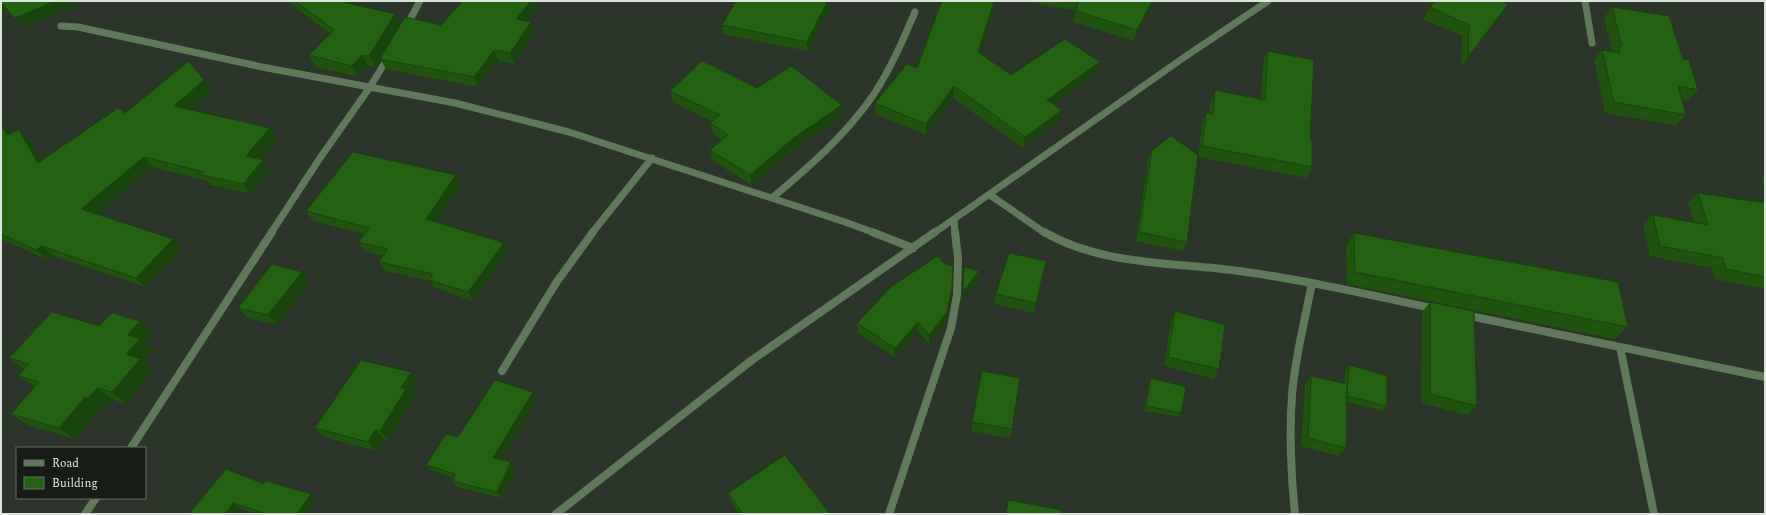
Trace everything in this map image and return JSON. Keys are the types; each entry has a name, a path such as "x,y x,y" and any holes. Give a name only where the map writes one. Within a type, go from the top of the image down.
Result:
{"street":[{"path":"400,37 420,1"},
{"path":"556,514 752,360 990,195 1186,56 1268,1"},
{"path":"1585,1 1592,43"},
{"path":"772,198 809,167 838,138 868,103 885,76 915,12"},
{"path":"61,26 78,27 262,67 455,103 569,132 845,222 913,248"},
{"path":"132,447 320,158 370,87 392,50"},
{"path":"502,371 575,255 652,158"},
{"path":"990,195 1027,222 1071,246 1094,252 1145,263 1238,271 1312,283 1443,310"},
{"path":"889,514 951,328 956,295 958,258 954,220"},
{"path":"1295,514 1290,455 1290,410 1294,379 1312,283"},
{"path":"1458,313 1765,377"},
{"path":"1620,347 1654,514"},
{"path":"85,514 95,499"}],"building":[{"path":"1,1 55,1 15,18 1,3"},
{"path":"295,1 340,1 395,14 369,56 362,55 352,66 309,55 334,30"},
{"path":"463,1 531,1 516,19 531,22 510,53 494,50 474,77 380,59 405,17 441,25"},
{"path":"736,1 827,2 807,42 722,25"},
{"path":"942,1 994,1 978,52 1011,75 1065,39 1100,62 1047,100 1062,110 1025,137 954,86 926,124 875,103 907,64 917,68"},
{"path":"1078,1 1152,1 1137,30 1076,11"},
{"path":"1435,1 1501,1 1508,4 1468,57 1469,25 1430,7"},
{"path":"1612,7 1669,16 1683,59 1689,60 1698,90 1678,86 1686,115 1614,102 1602,50 1620,53 1618,46 1622,46"},
{"path":"1268,51 1314,60 1310,139 1312,140 1312,167 1202,146 1206,113 1213,114 1215,90 1265,100"},
{"path":"189,61 204,80 174,106 270,128 246,156 263,160 243,184 201,175 204,172 144,157 81,209 173,239 136,278 41,246 36,250 1,234 1,125 7,135 19,130 38,163 118,108 125,113"},
{"path":"702,61 757,88 791,66 842,105 795,137 750,175 710,150 728,135 710,123 720,115 670,91"},
{"path":"1171,136 1198,155 1187,242 1139,232 1152,150"},
{"path":"353,152 456,175 426,219 504,243 468,292 429,280 433,274 379,262 388,249 358,242 369,228 306,211"},
{"path":"1698,193 1765,203 1765,277 1726,269 1723,258 1660,246 1653,215 1708,225"},
{"path":"1354,233 1618,282 1628,327 1355,272"},
{"path":"1009,253 1046,261 1036,303 996,294"},
{"path":"938,256 945,264 953,266 952,286 947,312 929,335 918,322 895,348 857,323 892,286"},
{"path":"272,264 302,272 268,315 238,308"},
{"path":"964,267 979,271 963,292"},
{"path":"1430,302 1474,311 1477,406 1430,394"},
{"path":"1175,311 1225,325 1219,369 1168,357"},
{"path":"52,312 99,326 112,313 140,321 128,335 140,339 126,354 140,359 112,392 97,388 88,398 85,397 59,428 11,414 39,382 18,376 29,364 9,358"},
{"path":"361,360 411,372 401,388 406,389 380,431 375,430 368,442 315,428"},
{"path":"1349,365 1387,376 1387,406 1347,396"},
{"path":"982,371 1020,378 1012,429 972,422"},
{"path":"1311,376 1347,384 1346,448 1308,438"},
{"path":"1151,378 1186,387 1181,413 1146,406"},
{"path":"495,380 533,392 493,458 511,462 497,492 452,481 455,474 426,465 446,434 458,437"},
{"path":"785,455 830,514 743,514 728,493"},
{"path":"226,469 264,484 266,481 311,494 297,514 267,514 233,503 225,514 189,514"},
{"path":"1008,500 1062,510 1062,514 1006,514"}]}
